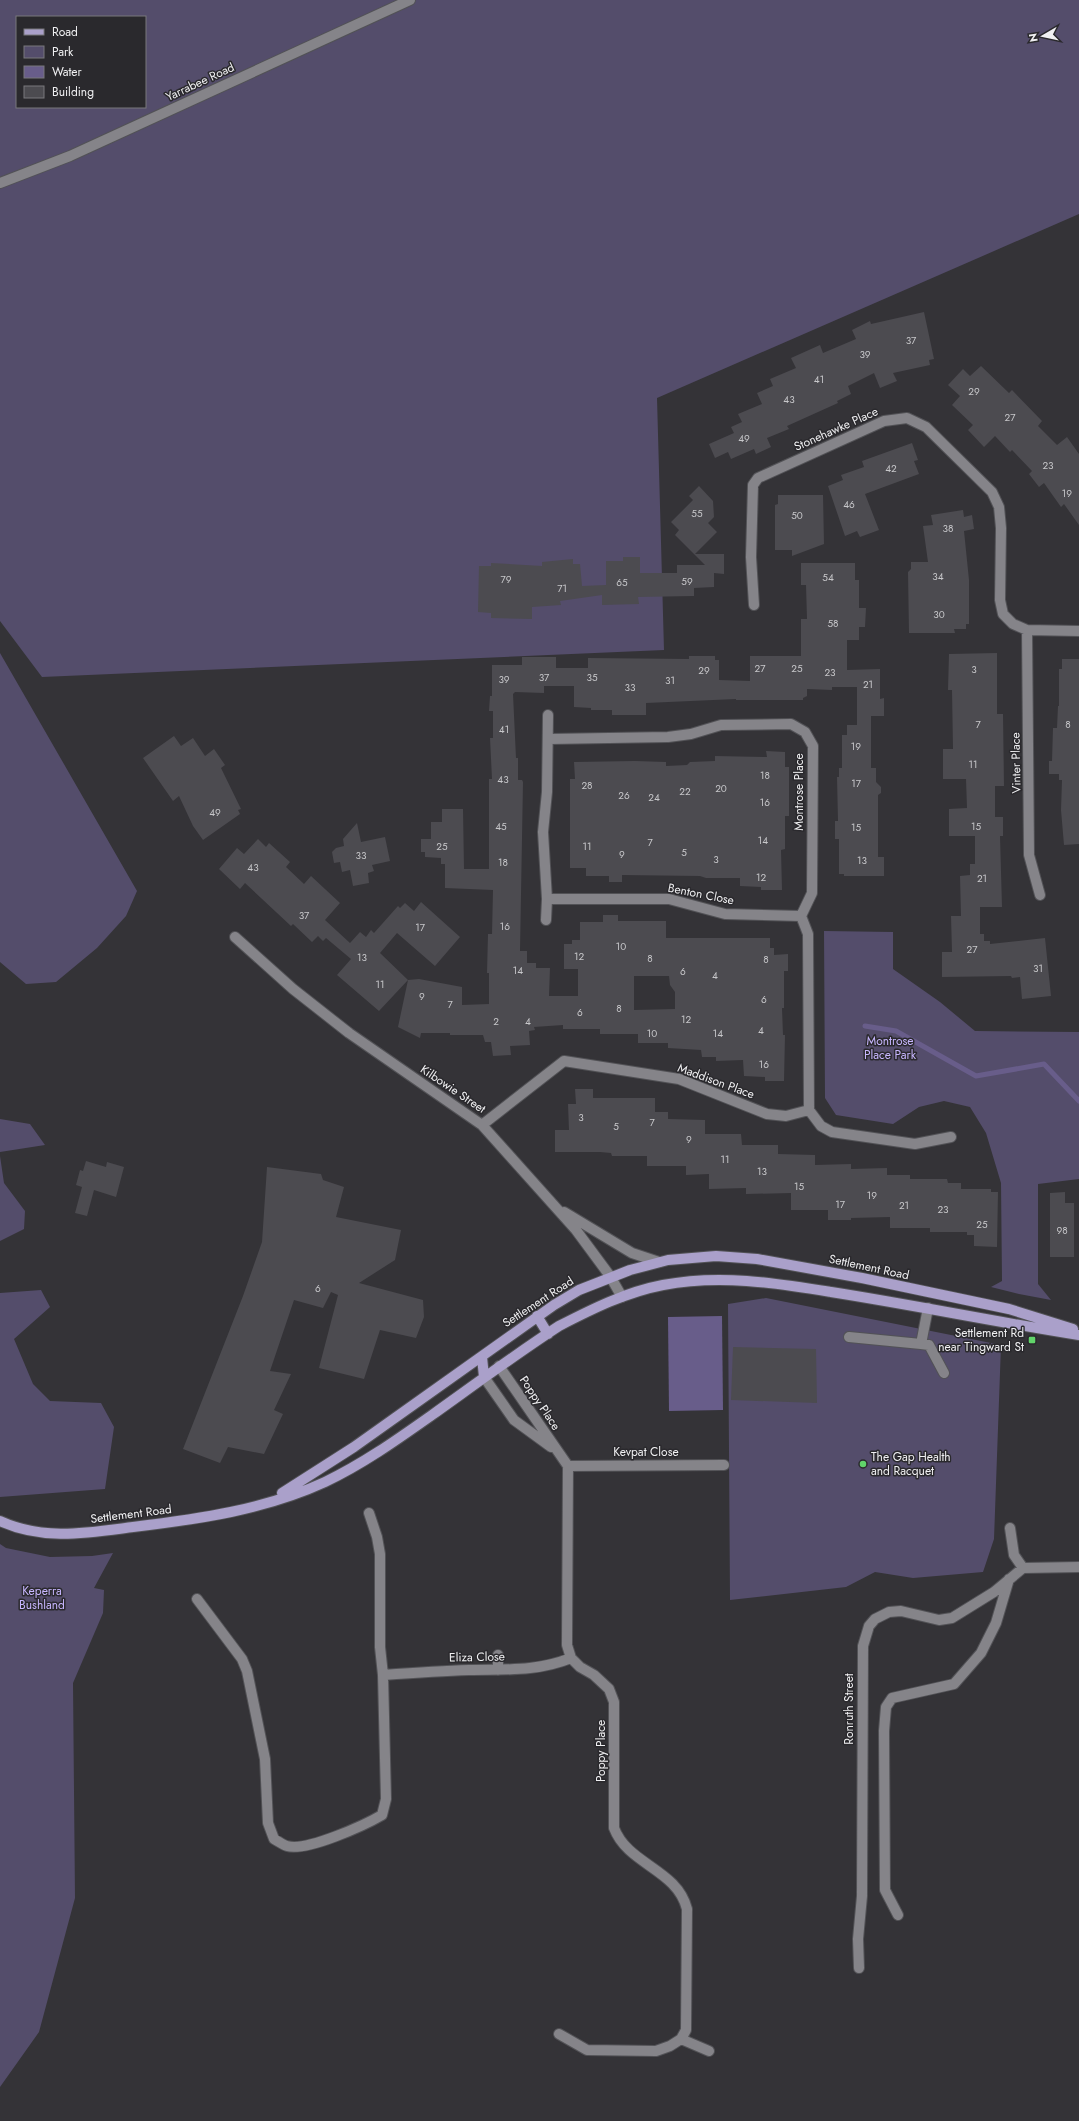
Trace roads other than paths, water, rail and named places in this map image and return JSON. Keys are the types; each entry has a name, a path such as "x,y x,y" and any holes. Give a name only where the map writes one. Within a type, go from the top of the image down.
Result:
{"main road":[{"name":"Settlement Road","path":"264,1503 354,1447 482,1357 537,1316 579,1290 610,1276 659,1262 716,1256 768,1261 1009,1309 1079,1331"},
{"name":"Settlement Road","path":"0,1521 35,1533 71,1534 214,1517 264,1503 314,1486 352,1468 409,1431 499,1366 582,1314 622,1297 646,1289 683,1281 746,1280 882,1299 990,1321 1079,1335"},
{"path":"537,1316 548,1334"},
{"path":"482,1357 499,1366"},
{"path":"482,1357 484,1377"}],"street":[{"name":"Yarrabee Road","path":"0,183 70,156 410,0"},
{"name":"Stonehawke Place","path":"754,605 751,557 753,485 758,478 884,421 907,418 926,427 992,492 999,507 1001,528 1000,600 1004,614 1013,624 1027,630 1079,631"},
{"name":"Vinter Place","path":"1027,630 1030,855 1040,895"},
{"path":"546,920 547,899 543,832 547,792 549,739 548,715"},
{"name":"Montrose Place","path":"549,739 668,737 691,734 721,725 739,724 791,724 805,732 813,746 812,893 801,916"},
{"name":"Benton Close","path":"547,899 670,899 725,914 801,916"},
{"path":"801,916 808,934 809,1110 821,1126 832,1132 915,1144 951,1137"},
{"name":"Kilbowie Street","path":"235,937 293,989 349,1033 482,1125 554,1205 610,1276 622,1297"},
{"name":"Maddison Place","path":"482,1125 564,1061 679,1079 767,1114 786,1116 809,1110"},
{"path":"554,1205 632,1253 659,1262"},
{"path":"921,1344 928,1308"},
{"path":"849,1337 929,1345 944,1373"},
{"name":"Poppy Place","path":"499,1366 568,1466"},
{"name":"Poppy Place","path":"484,1377 514,1420 559,1454"},
{"name":"Kevpat Close","path":"568,1466 724,1465"},
{"path":"568,1466 567,1645 571,1658"},
{"path":"196,1599 242,1659 247,1671 265,1758 270,1832 274,1839 287,1846 300,1847 325,1840 367,1824 382,1815 386,1799 383,1675 380,1647 380,1554 377,1537 369,1513"},
{"path":"1010,1528 1014,1554 1023,1568 1079,1567"},
{"name":"Ronruth Street","path":"859,1968 858,1939 862,1896 863,1646 868,1626 875,1619 889,1612 901,1611 933,1619 952,1618 982,1599 1023,1568"},
{"path":"898,1915 885,1890 884,1731 886,1707 892,1698 954,1684 982,1653 996,1622 1009,1579"},
{"path":"498,1654 498,1670"},
{"name":"Poppy Place","path":"571,1658 580,1667 594,1675 609,1689 614,1702 614,1828 618,1838 627,1848 676,1886 684,1896 687,1909 688,1965 686,2030 681,2039"},
{"name":"Eliza Close","path":"383,1675 535,1669 556,1664 571,1658"},
{"path":"559,2034 587,2050 656,2051 670,2046 681,2039 709,2051"}],"water":[{"path":"722,1316 723,1410 669,1411 668,1317"}],"waterway":[{"path":"865,1026 896,1031 976,1076 1044,1064 1079,1101"}],"place":[{"name":"Settlement Rd near Tingward St","path":"1032,1340"},
{"name":"The Gap Health and Racquet","path":"863,1464"}],"park label":[{"name":"Montrose Place Park","path":"890,1048"},
{"name":"Keperra Bushland","path":"42,1598"}]}
